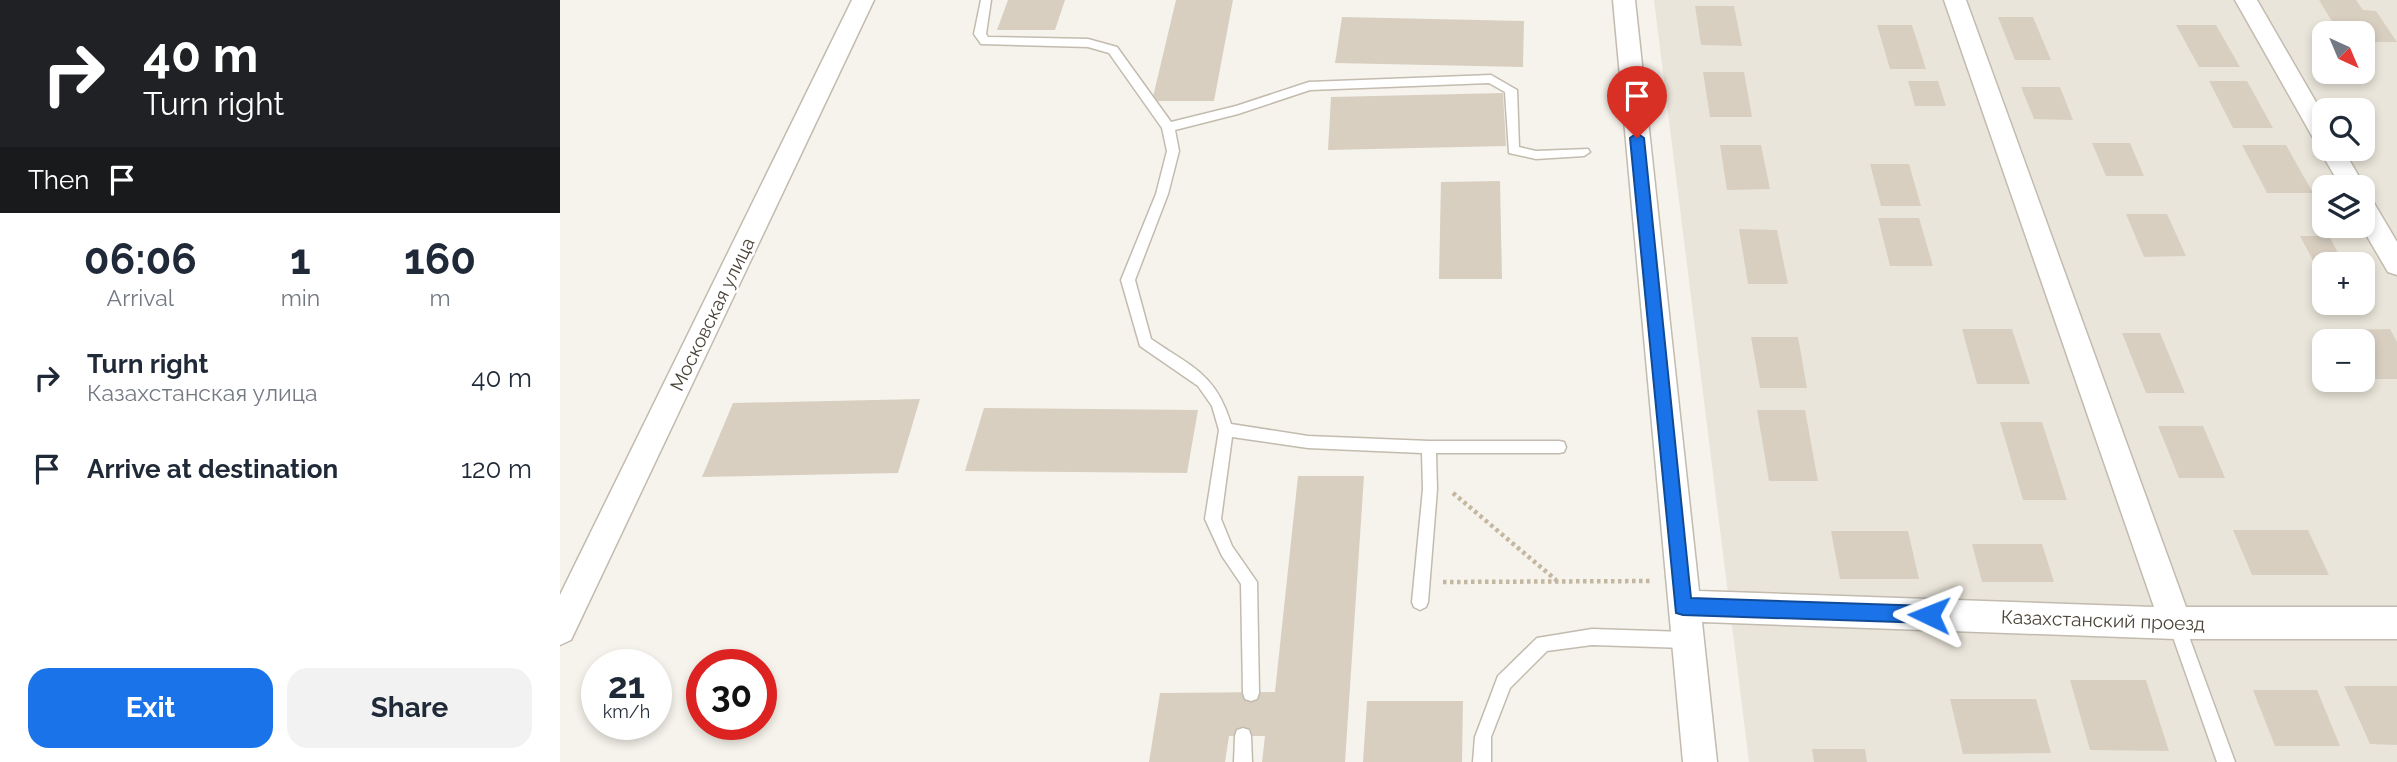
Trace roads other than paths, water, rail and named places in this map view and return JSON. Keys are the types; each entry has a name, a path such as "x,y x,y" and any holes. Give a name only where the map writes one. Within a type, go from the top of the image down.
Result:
{"street":[{"name":"Московская улица","path":"560,629 863,0"},
{"path":"1624,0 1700,762"},
{"path":"1955,0 2176,623"},
{"path":"2246,0 2312,116"},
{"path":"2375,227 2397,265"},
{"name":"Казахстанский проезд","path":"1682,594 2176,623 2397,624"}],"lane":[{"path":"986,0 980,34 985,41 1088,43 1113,50 1168,127 1173,151 1162,194 1128,280 1145,342 1203,382 1219,404 1226,430 1213,519 1227,551 1249,582 1251,693"},
{"path":"1168,127 1238,110 1309,86 1491,79 1511,90 1513,149 1536,155 1584,152"},
{"path":"1226,430 1308,442 1429,447 1559,447"},
{"path":"1420,602 1430,489 1429,447"},
{"path":"2176,623 2226,762"},
{"path":"1482,762 1483,737 1504,682 1543,644 1592,637 1686,640"},
{"path":"1243,736 1243,762"}]}
